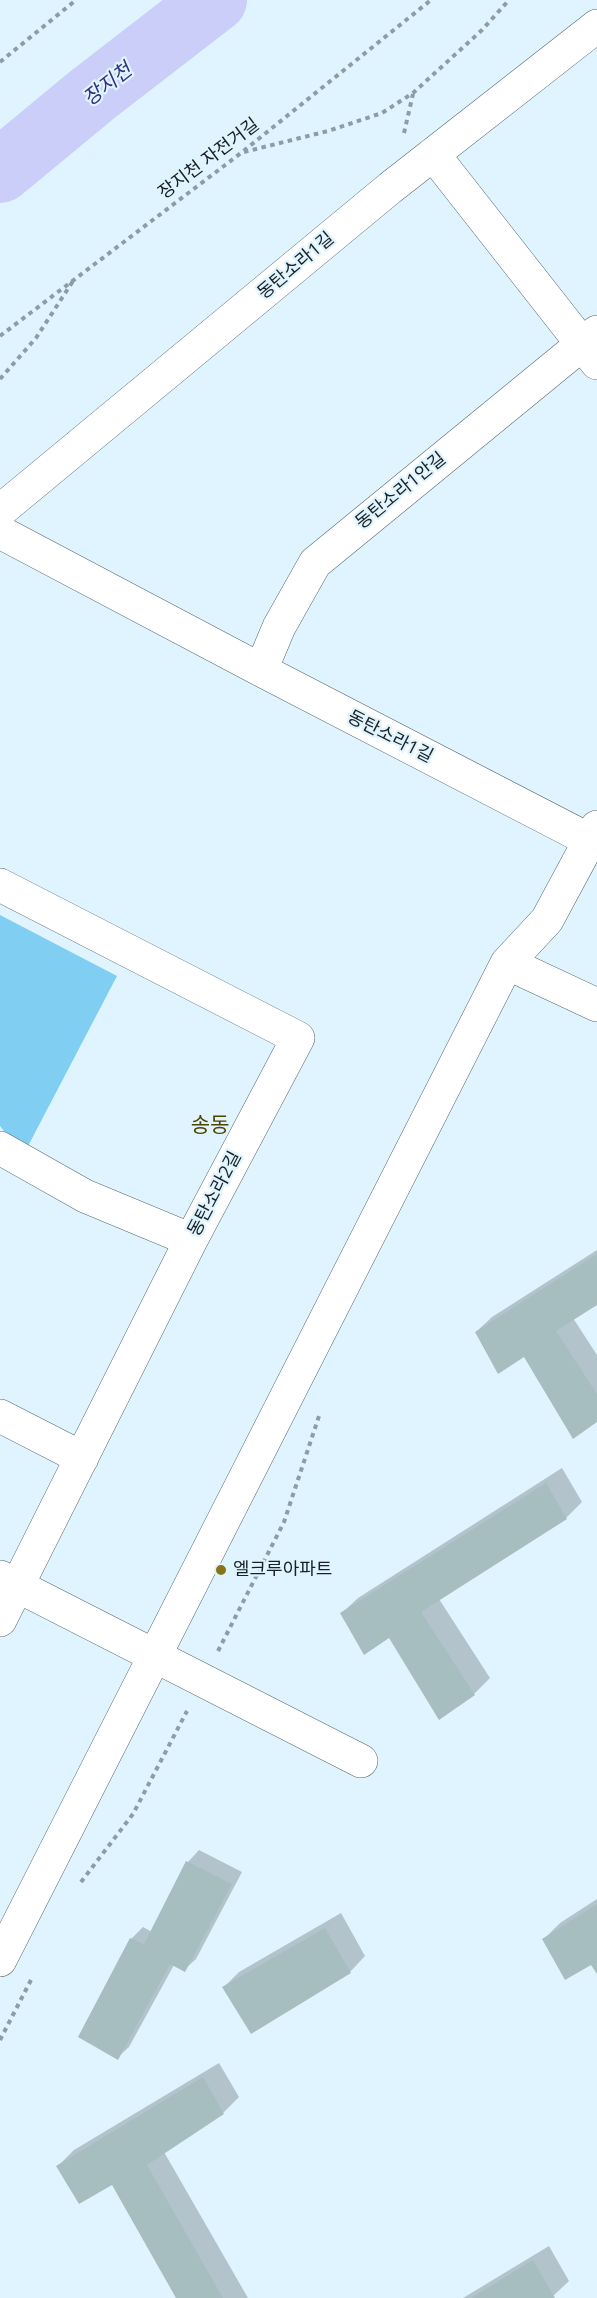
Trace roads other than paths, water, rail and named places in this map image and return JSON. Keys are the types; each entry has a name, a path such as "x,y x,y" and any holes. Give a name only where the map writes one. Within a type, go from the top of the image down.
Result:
{"street":[{"name":"동탄소라1길","path":"0,511 433,154 597,26"},
{"name":"동탄소라1안길","path":"261,670 279,627 315,563 592,346 433,154"},
{"name":"동탄소라1길","path":"0,532 261,670 595,837 547,920 507,963 0,1960"},
{"name":"동탄소라2길","path":"0,885 298,1038 191,1240 82,1458 9,1581 0,1620"},
{"path":"507,963 597,1005"},
{"path":"0,1148 85,1196 191,1240"},
{"path":"0,1416 82,1458"},
{"path":"9,1581 362,1761"}],"waterway":[{"name":"장지천","path":"0,171 92,95 215,0"}],"place":[{"name":"엘크루아파트","path":"221,1570"}],"district":[{"name":"송동","path":"210,1126"}]}
